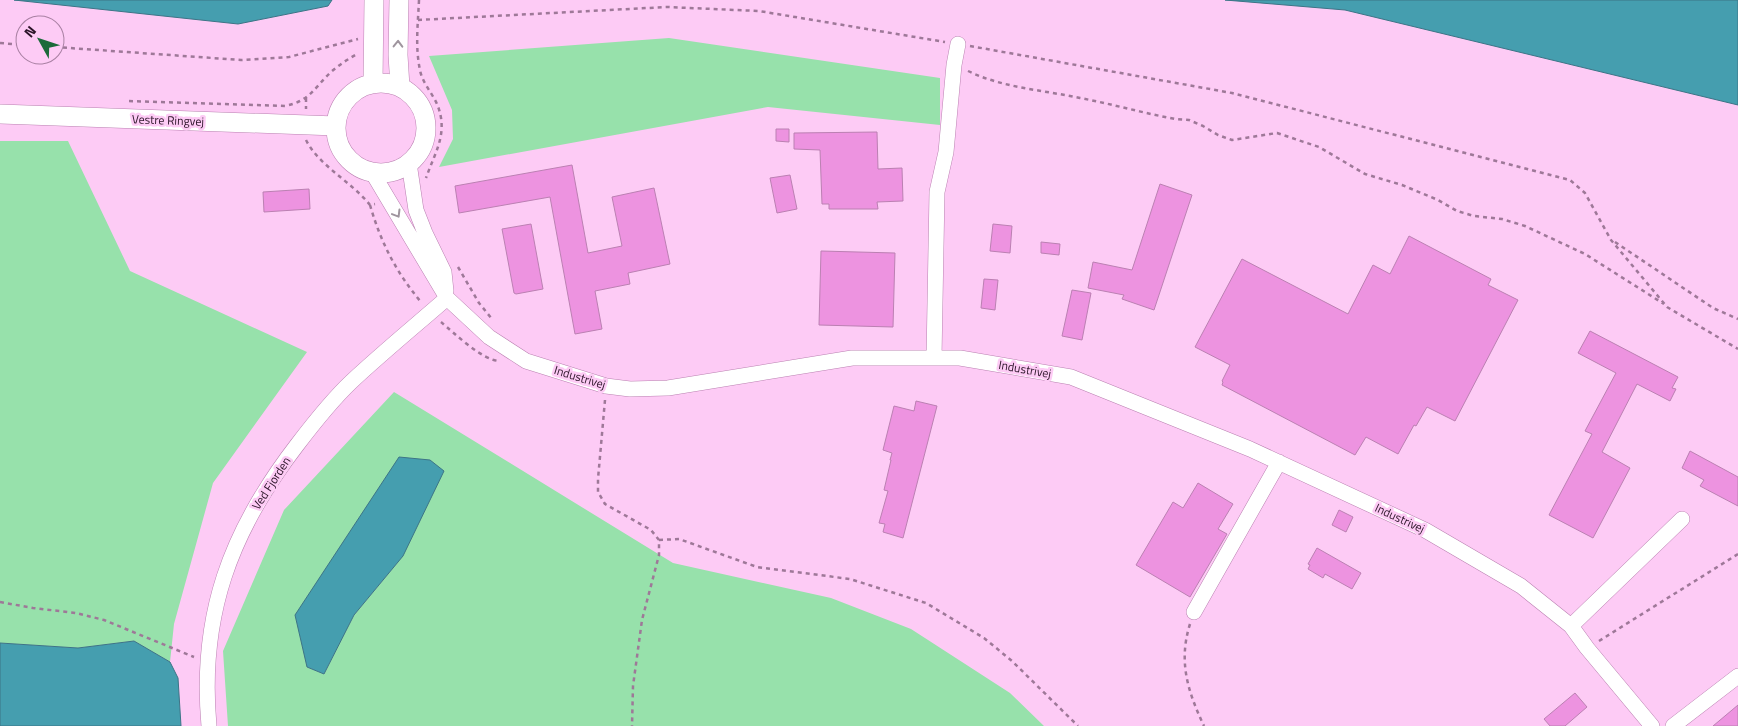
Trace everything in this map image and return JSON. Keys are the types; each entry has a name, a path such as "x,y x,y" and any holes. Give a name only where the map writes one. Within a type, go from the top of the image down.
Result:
{"main road":[{"path":"372,84 374,0"},
{"path":"399,0 398,55 400,87"},
{"path":"387,83 400,87 413,96 422,108 426,122 425,138 419,152 409,163 392,171 372,172 355,164 342,150 337,139 336,126 338,114 343,103 361,87 387,83"},
{"name":"Vestre Ringvej","path":"0,114 336,126"}],"street":[{"path":"934,358 937,192 946,152 954,65 958,44"},
{"path":"409,163 416,210 444,272 447,298"},
{"name":"Industrivej","path":"372,172 447,298 489,337 526,361 606,386 630,388 668,388 852,358 960,358 1071,377 1250,449 1425,530 1521,586 1571,626 1652,726"},
{"name":"Ved Fjorden","path":"209,726 206,699 207,662 212,625 222,580 242,530 273,476 308,430 350,383 447,298"},
{"path":"1194,612 1278,462"},
{"path":"1571,626 1682,519"},
{"path":"1672,726 1738,676"}],"path":[{"path":"414,196 427,189 426,178 440,146 442,125 438,106 420,72 418,56 419,0"},
{"path":"418,20 667,7 759,11 1232,92 1570,180 1585,193 1611,240 1667,306"},
{"path":"65,48 242,60 289,57 358,39"},
{"path":"0,43 15,44"},
{"path":"128,101 286,106 306,98 331,72 345,62 358,54 372,53"},
{"path":"398,55 418,56"},
{"path":"954,65 984,79 1011,86 1081,98 1175,119 1190,120 1218,135 1232,140 1277,133 1319,146 1365,174 1402,185 1474,216 1502,219 1532,229 1585,254 1738,350"},
{"path":"306,98 306,140 312,151 362,194 370,205 389,200"},
{"path":"1611,240 1713,308 1738,319"},
{"path":"454,260 479,303 497,325"},
{"path":"604,414 598,492 605,504 651,530 659,540 659,555 642,620 633,686 632,726"},
{"path":"659,540 679,539 757,567 850,579 926,603 984,638 1012,661 1078,726"},
{"path":"1587,648 1738,554"},
{"path":"0,602 76,613 104,620 207,662"},
{"path":"1194,612 1185,642 1185,669 1192,701 1204,726"}],"shaded area":[{"path":"14,0 332,0 328,6 238,24"},
{"path":"1225,0 1738,0 1738,105 1345,10"},
{"path":"669,38 940,78 940,125 768,107 439,167 453,139 452,110 429,56"},
{"path":"0,141 68,141 130,271 307,352 213,483 174,624 170,662 134,641 78,648 0,643"},
{"path":"394,392 673,563 831,598 911,629 1010,693 1044,726 228,726 223,651 284,510","holes":["403,556 354,615 324,674 307,667"]},
{"path":"399,457 430,460 444,471 403,556 354,615 324,674 307,667 295,615"},
{"path":"134,641 170,662 178,678 181,726 0,726 0,643 78,648"}],"building":[{"path":"776,129 789,129 789,142 776,141"},
{"path":"877,132 878,169 902,168 903,201 877,202 878,209 829,209 829,204 822,204 820,150 794,149 794,133"},
{"path":"572,165 588,253 622,246 612,197 654,188 670,264 628,273 630,284 595,291 602,329 575,334 550,197 459,213 455,186"},
{"path":"790,175 797,209 777,213 770,178"},
{"path":"1160,184 1192,195 1154,310 1122,299 1124,295 1088,288 1093,262 1132,270"},
{"path":"309,189 310,209 264,212 263,192"},
{"path":"531,224 543,289 516,294 514,293 502,229"},
{"path":"993,224 1012,226 1010,253 990,251"},
{"path":"1409,236 1491,279 1488,285 1518,300 1455,421 1427,407 1416,426 1414,425 1398,454 1366,437 1355,455 1222,385 1230,365 1195,347 1242,259 1348,314 1373,265 1390,274"},
{"path":"1041,242 1060,244 1059,255 1041,253"},
{"path":"821,251 895,253 893,327 819,325"},
{"path":"984,279 998,280 995,310 981,308"},
{"path":"1072,290 1091,293 1082,340 1062,336"},
{"path":"1590,331 1678,377 1672,388 1676,389 1670,401 1637,384 1602,452 1630,468 1593,538 1549,515 1592,434 1585,431 1616,373 1578,353"},
{"path":"916,401 937,406 903,538 883,532 885,524 879,523 888,491 884,490 892,453 883,450 894,406 914,411"},
{"path":"1690,451 1738,477 1738,506 1700,486 1704,480 1682,468"},
{"path":"1198,483 1233,504 1218,529 1227,534 1190,597 1136,565 1173,502 1183,508"},
{"path":"1339,510 1353,517 1346,532 1332,525"},
{"path":"1317,548 1361,573 1352,589 1325,574 1323,578 1308,569 1310,565 1308,564"},
{"path":"1575,693 1587,707 1565,726 1550,726 1544,719"},
{"path":"1738,705 1738,726 1713,726"}]}
